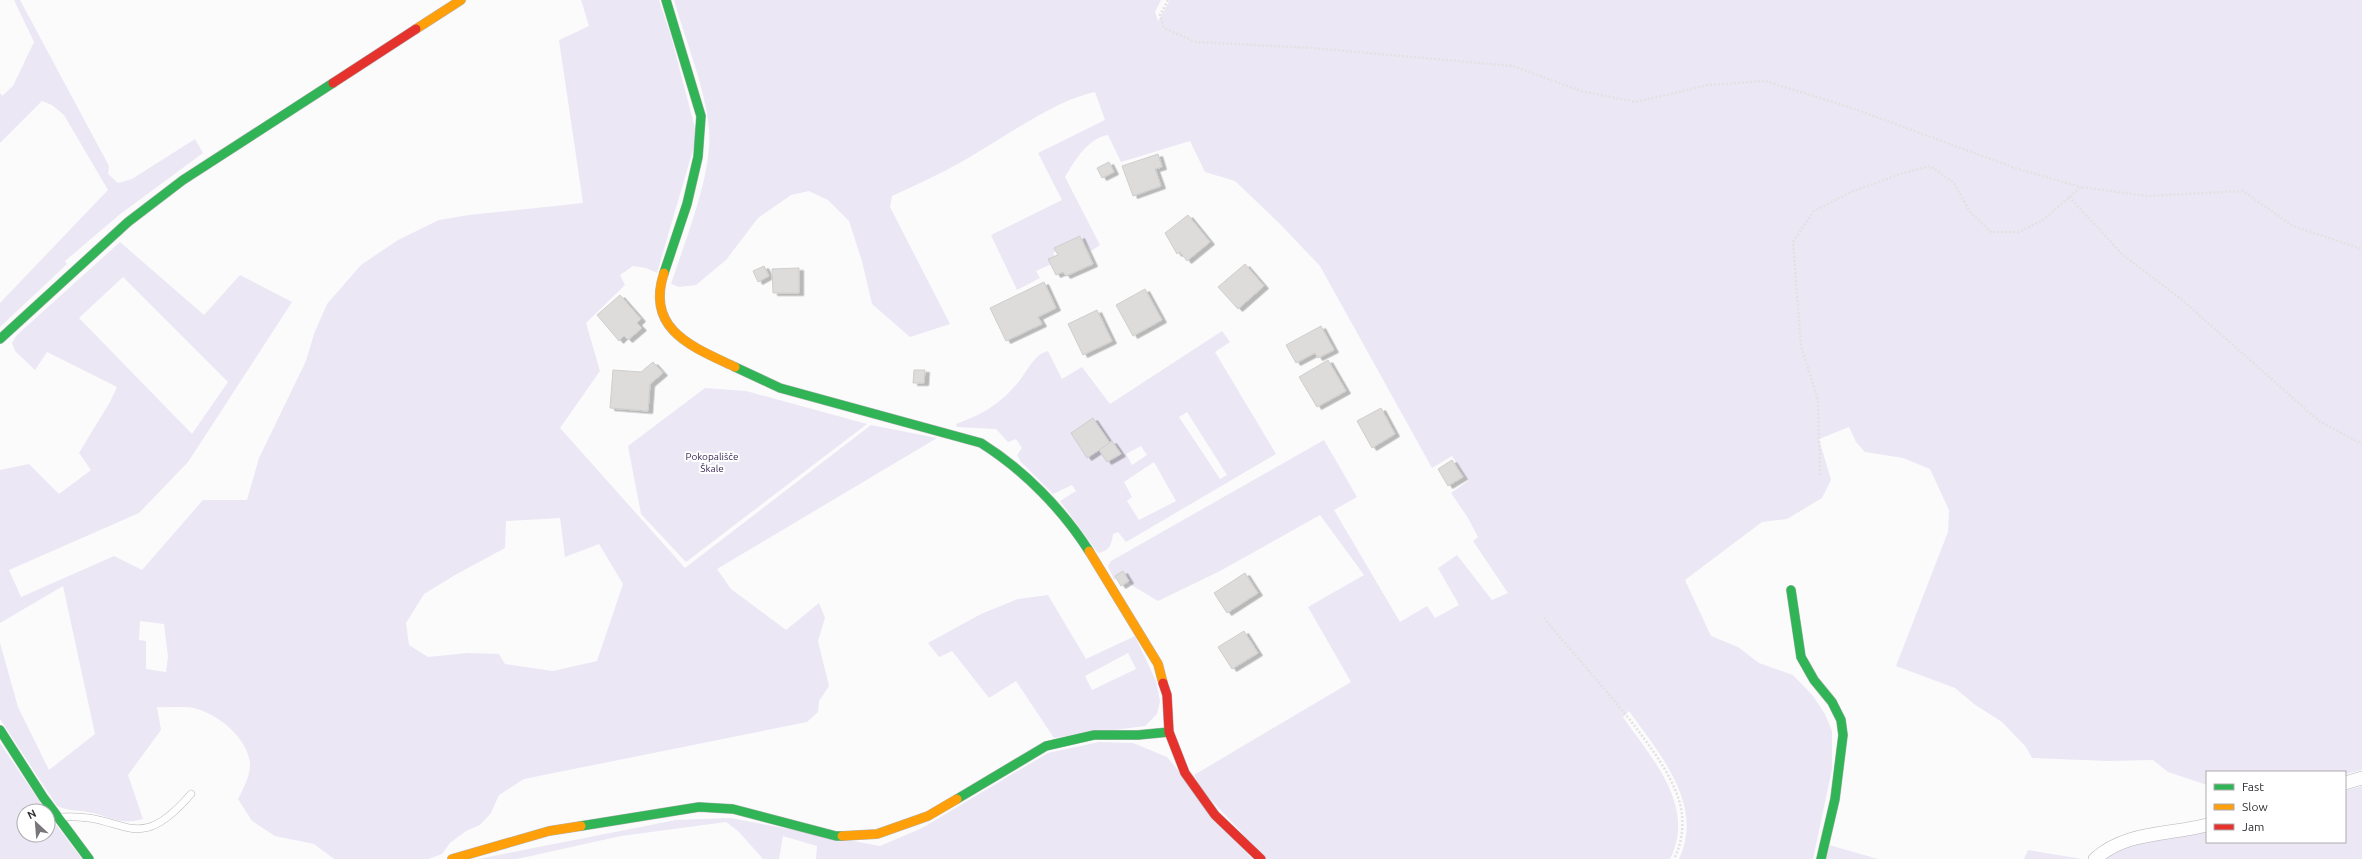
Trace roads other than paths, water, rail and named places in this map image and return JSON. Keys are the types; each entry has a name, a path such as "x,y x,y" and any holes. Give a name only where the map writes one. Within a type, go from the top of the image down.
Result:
{"street":[{"path":"0,339 128,222 183,180 461,0"},
{"path":"666,0 701,116 698,157 687,204 660,286 663,314 674,333 690,346 780,388 910,425 981,443 1007,459 1071,523 1137,627 1158,664 1167,696 1169,732 1185,773 1211,809 1260,859"},
{"path":"1791,590 1801,657 1814,680 1832,702 1841,720 1842,727 1835,799 1821,859"},
{"path":"0,730 43,797 89,859"},
{"path":"452,859 549,831 699,807 733,809 836,836 877,834 928,816 1046,746 1094,735 1138,735 1169,732"},
{"path":"2346,783 2362,778"},
{"path":"2094,859 2105,850 2142,835 2184,831 2206,825"}],"lane":[{"path":"59,818 80,816 132,832 147,831 160,826 174,815 191,794"}],"park label":[{"name":"Pokopališče Škale","path":"712,462"}]}
